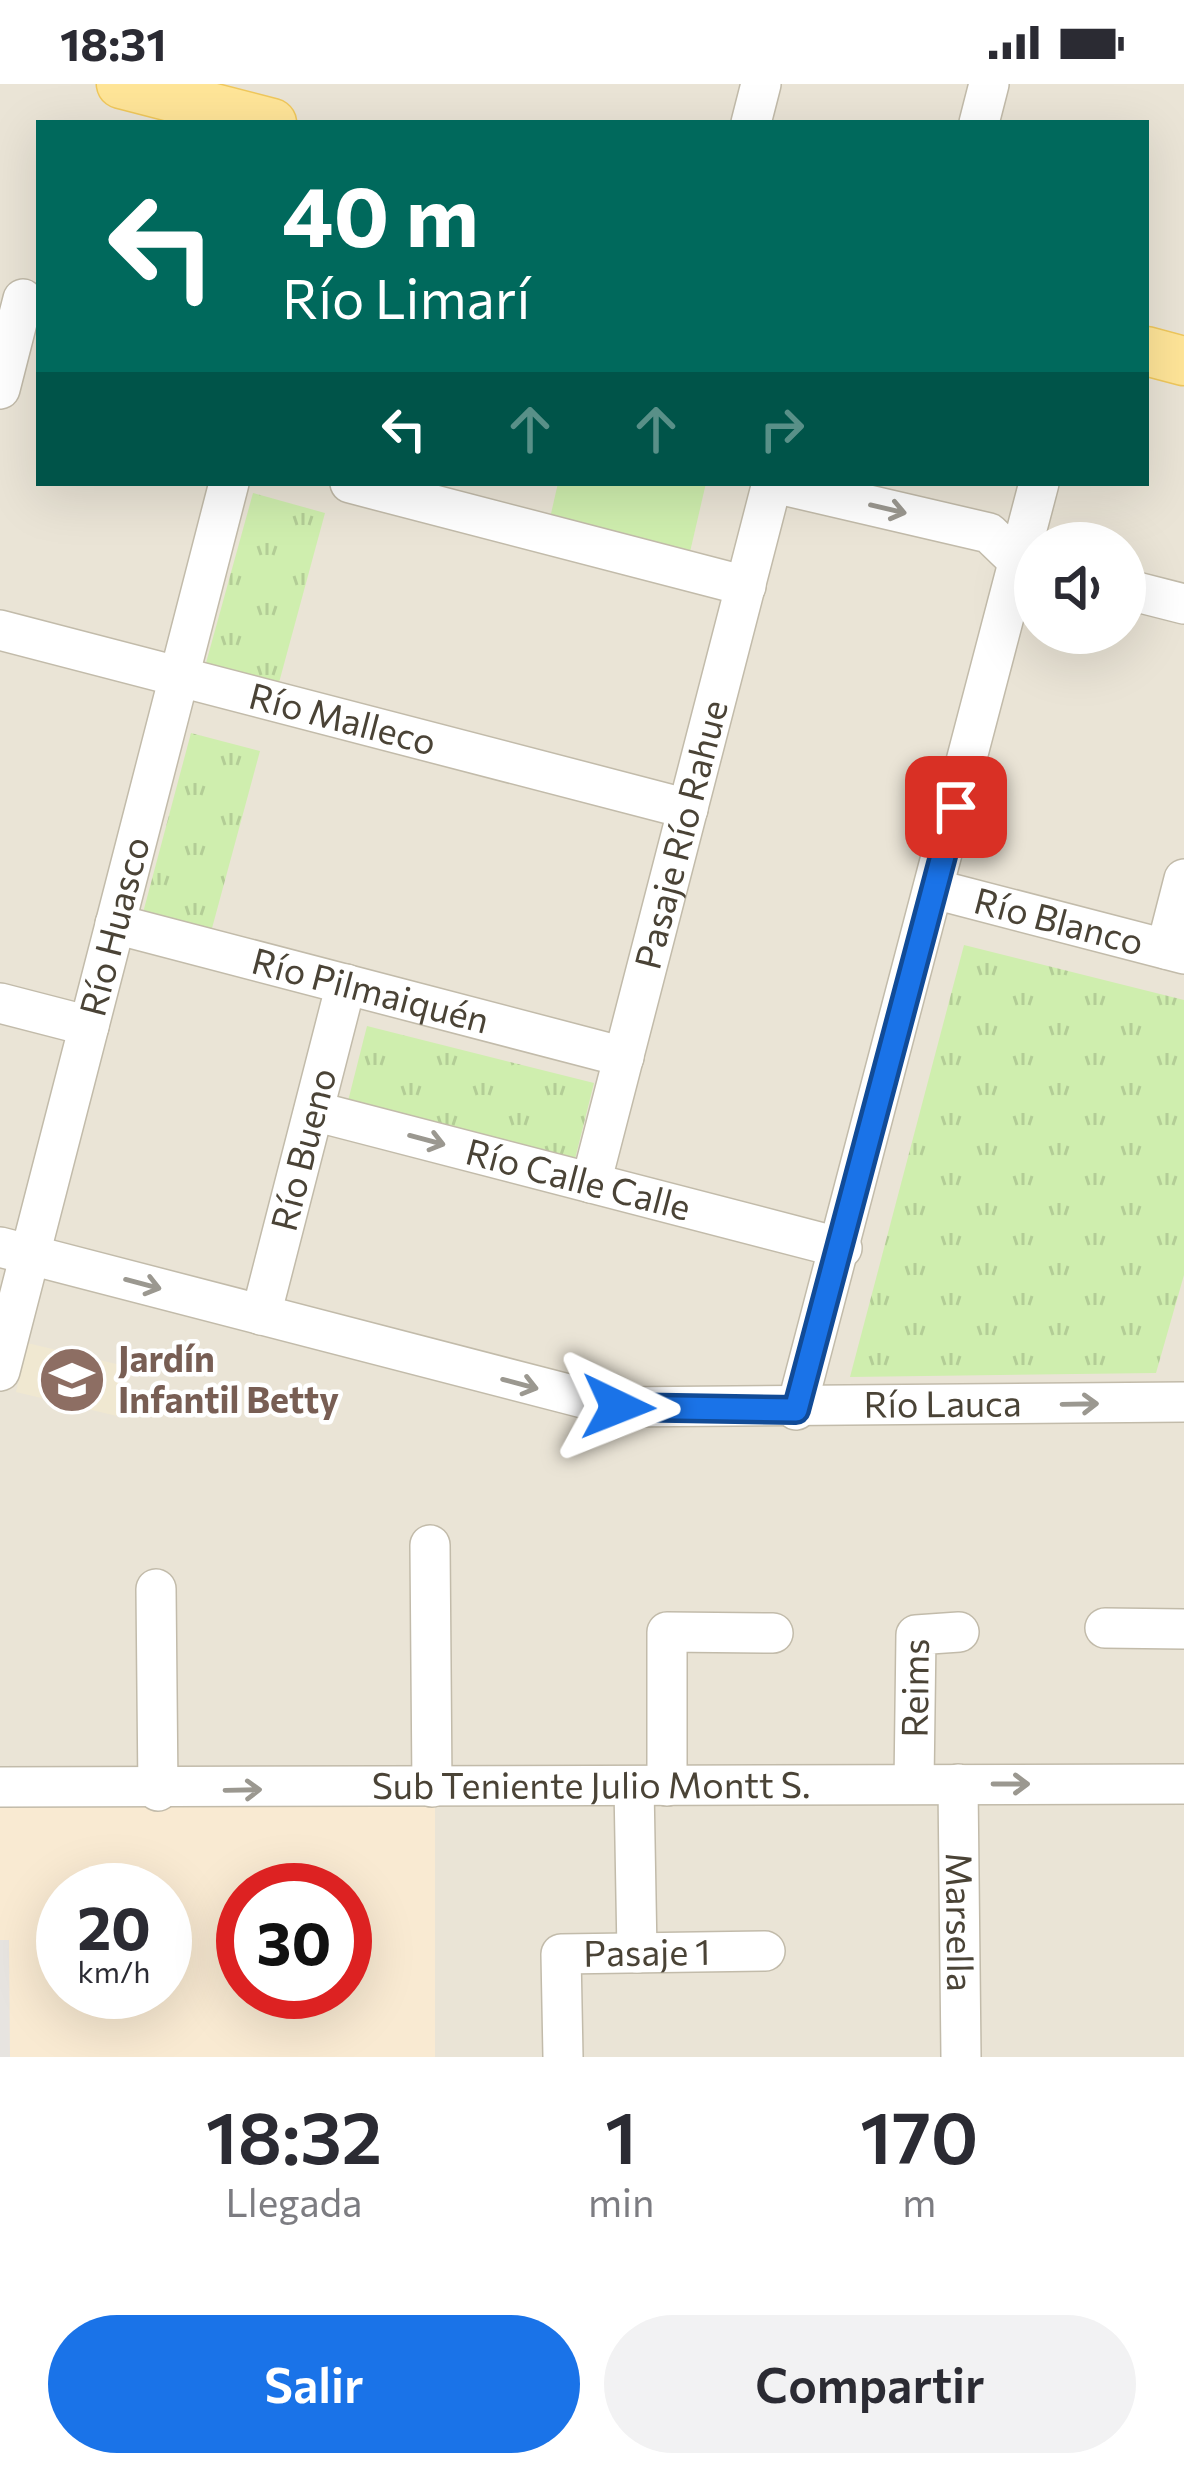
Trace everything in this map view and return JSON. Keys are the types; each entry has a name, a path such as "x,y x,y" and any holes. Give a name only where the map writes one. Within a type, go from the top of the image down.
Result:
{"main road":[{"path":"121,84 247,106"},
{"path":"1149,352 1184,361"}],"street":[{"path":"752,120 761,84"},
{"path":"980,120 989,84"},
{"path":"0,389 21,298"},
{"name":"Río Huasco","path":"0,1371 15,1250 89,1026 228,486"},
{"path":"374,486 470,498 746,586"},
{"name":"Pasaje Río Rahue","path":"591,1183 772,486"},
{"path":"786,486 989,533 1014,553"},
{"path":"1034,522 1040,486"},
{"path":"1146,594 1184,604"},
{"path":"796,1410 934,889 1014,609"},
{"name":"Río Malleco","path":"0,630 176,688 685,820"},
{"name":"Río Malleco","path":"0,655 176,688"},
{"path":"1175,952 1184,879"},
{"name":"Río Blanco","path":"934,889 1175,952"},
{"name":"Río Pilmaiquén","path":"116,924 624,1057"},
{"name":"Río Bueno","path":"261,1315 346,984"},
{"path":"0,1003 89,1026"},
{"name":"Río Calle Calle","path":"314,1111 842,1248"},
{"name":"Río Lauca","path":"15,1250 603,1405 796,1410 1184,1402"},
{"path":"430,1545 432,1787"},
{"path":"156,1588 158,1791"},
{"path":"1105,1628 1184,1630"},
{"path":"637,1953 667,1632 773,1633"},
{"name":"Reims","path":"914,1784 916,1635 958,1632"},
{"name":"Marsella","path":"958,1784 961,2057"},
{"name":"Sub Teniente Julio Montt S.","path":"0,1787 158,1791 1184,1784"},
{"name":"Pasaje 1","path":"563,2057 561,1954 765,1952"}],"shaded area":[{"path":"0,84 1184,84 1184,2057 435,2057 435,1799 0,1806"},
{"name":"Jardín Infantil Betty","path":"27,1343 129,1367 117,1416 16,1392"},
{"path":"435,1799 435,2057 0,2057 0,1806"},
{"path":"0,1940 9,1940 10,2057 0,2057"}],"green space":[{"path":"557,486 705,486 690,552 550,518"},
{"path":"253,493 325,513 274,701 201,681"},
{"path":"191,733 260,751 208,943 140,924"},
{"path":"964,945 1184,1000 1184,1275 1156,1373 850,1377"},
{"path":"367,1026 594,1083 574,1163 347,1105"}],"place":[{"name":"Jardín Infantil Betty","path":"72,1380"}],"route":[{"path":"618,1407 796,1410 956,807"}]}
